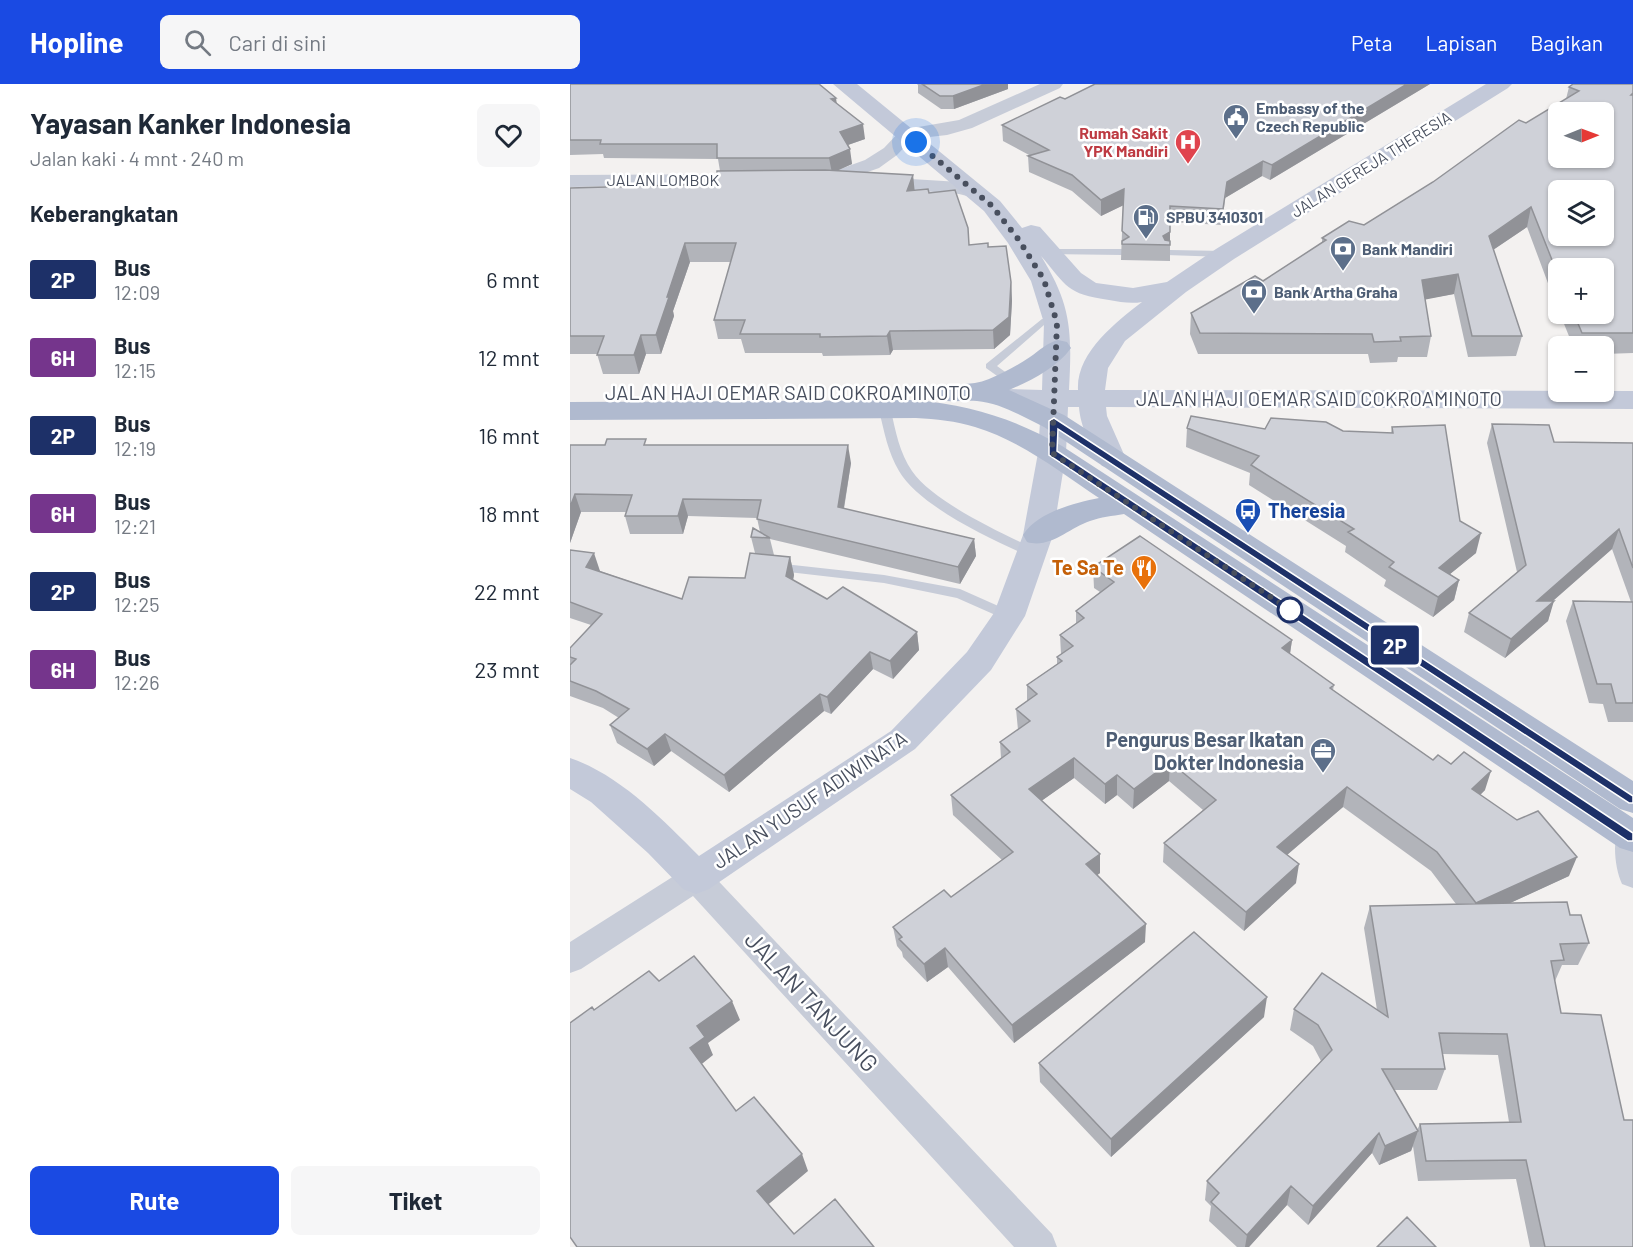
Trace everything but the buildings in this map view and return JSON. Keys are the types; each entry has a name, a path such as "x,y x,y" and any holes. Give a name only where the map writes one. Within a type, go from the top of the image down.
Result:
{"main road":[{"path":"1008,390 1031,370 1058,335"},
{"name":"JALAN HAJI OEMAR SAID COKROAMINOTO","path":"570,392 977,393 1008,390 1054,424"},
{"name":"JALAN HAJI OEMAR SAID COKROAMINOTO","path":"570,411 949,411 980,417 1008,428 1054,424"},
{"path":"1054,424 1112,459 1633,799"},
{"path":"1054,424 1129,504 1632,834"},
{"path":"1035,544 1062,519 1100,506 1129,504"}],"street":[{"name":"JALAN YUSUF ADIWINATA","path":"570,958 696,878 903,740 979,661 1009,616 1035,544 1054,424 1058,335 1044,280 1019,240 984,199 844,84"},
{"path":"828,180 856,173 870,166 891,152 907,134 928,133 967,125 1054,84"},
{"name":"JALAN GEREJA THERESIA","path":"1112,459 1098,429 1091,398 1091,383 1095,368 1114,336 1177,287 1225,254 1501,84"},
{"name":"JALAN LOMBOK","path":"570,181 769,180"},
{"path":"804,180 960,188 1010,215 1051,252 1072,278 1089,290 1133,296 1177,287"},
{"path":"1105,350 1107,368 1111,376 1119,385 1140,398"},
{"name":"JALAN HAJI OEMAR SAID COKROAMINOTO","path":"1054,424 1091,398 1633,400"},
{"name":"JALAN TANJUNG","path":"570,772 604,792 661,842 1039,1247"},
{"path":"1632,834 1633,875"}],"lane":[{"path":"1051,252 1122,252"},
{"path":"1170,253 1225,254"},
{"path":"885,410 905,474 930,495 995,537 1035,544"},
{"path":"758,565 884,579 928,587 960,594 1009,616"}],"bus line":[{"name":"2P","path":"1633,799 1054,421 1052,453 1633,837"}],"place":[{"name":"Embassy of the Czech Republic","path":"1236,140"},
{"name":"Rumah Sakit YPK Mandiri","path":"1188,165"},
{"name":"SPBU 3410301","path":"1146,240"},
{"name":"Bank Mandiri","path":"1343,272"},
{"name":"Bank Artha Graha","path":"1254,315"},
{"name":"Theresia","path":"1248,534"},
{"name":"Te Sa Te","path":"1144,591"},
{"name":"Pengurus Besar Ikatan Dokter Indonesia","path":"1323,774"}],"route":[{"path":"916,142 992,206 1019,240 1044,280 1057,323 1058,348 1052,453 1298,615 1290,610"}]}
